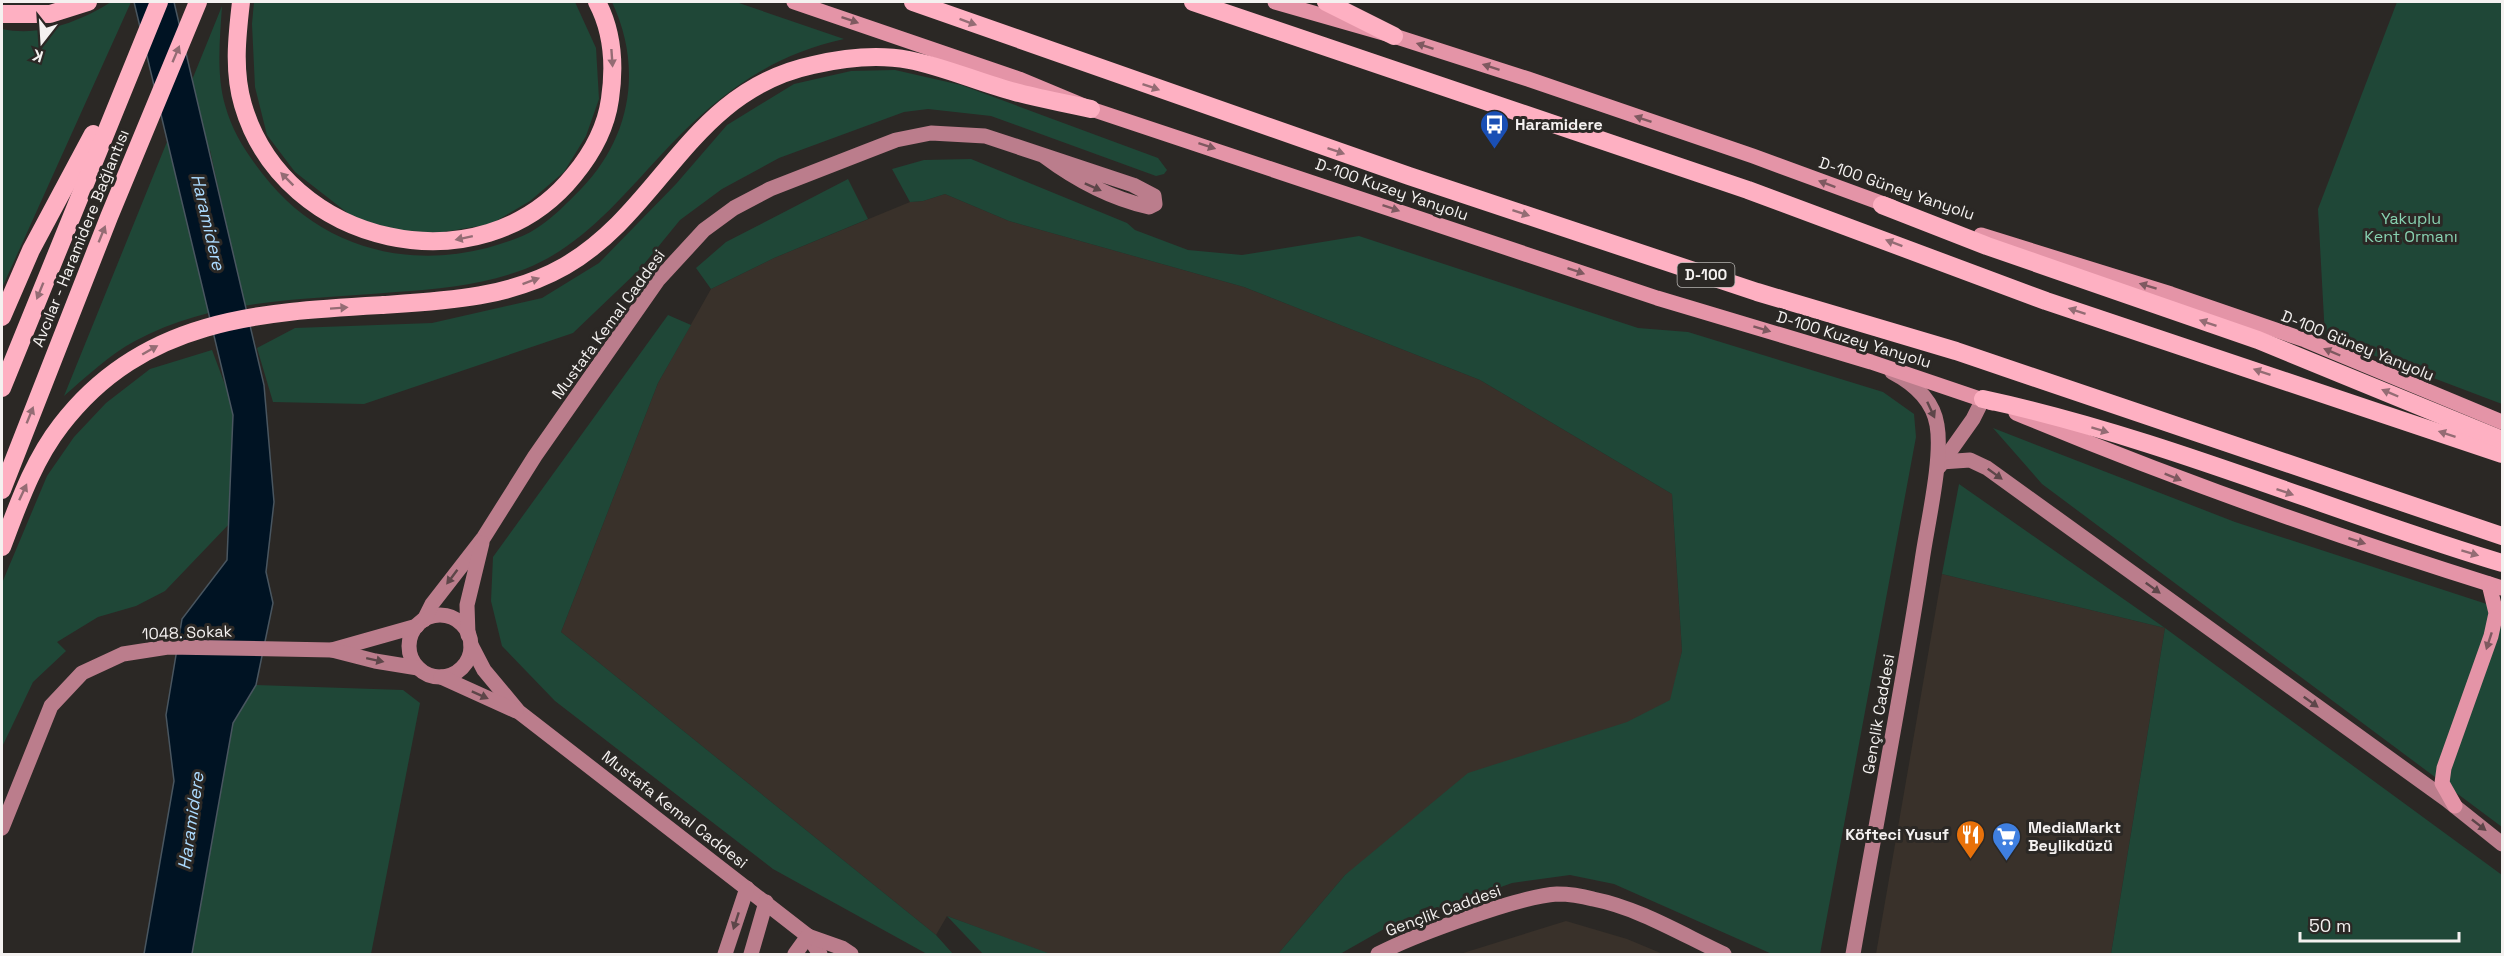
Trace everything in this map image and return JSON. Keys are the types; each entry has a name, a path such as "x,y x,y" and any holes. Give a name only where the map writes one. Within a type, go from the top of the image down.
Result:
{"highway":[{"path":"2,14 50,14 88,2"},
{"name":"Avcılar - Haramidere Bağlantısı","path":"2,388 159,2"},
{"name":"Avcılar - Haramidere Bağlantısı","path":"2,490 109,217 198,2"},
{"path":"240,2 236,62 243,105 258,142 276,168 296,188 328,212 354,226 385,237 435,243 462,240 512,224 541,208 564,188 587,160 599,140 612,87 613,59 609,33 597,2"},
{"name":"D-100","path":"913,2 1409,176 1757,292 1956,351 2502,536"},
{"path":"1193,2 1759,194 2046,301 2502,454"},
{"path":"1326,2 1394,36"},
{"path":"2,547 34,468 61,425 86,397 119,369 154,346 195,330 256,314 426,303 502,291 538,279 573,261 614,228 711,118 768,80 789,71 845,59 882,57 910,60 1017,93 1091,109"},
{"path":"2,317 52,207 133,62"},
{"path":"1882,205 1987,246 2258,340 2502,440"},
{"path":"1983,399 2035,410 2159,447 2409,534 2502,563"}],"main road":[{"name":"D-100 Kuzey Yanyolu","path":"794,2 1009,75 1091,109 1657,298 1871,362 1983,399 2209,491 2496,586"},
{"name":"D-100 Güney Yanyolu","path":"1275,2 1394,36 1753,156 1882,205 1908,211 2171,294 2305,340 2502,422"},
{"name":"Mustafa Kemal Caddesi","path":"421,623 453,574 484,537 535,456 658,280 704,230 734,208 770,189 896,140 931,133 985,136 1133,185 1154,196 1155,204 1149,207 1140,205 1094,188 1074,179 1044,156"},
{"path":"1871,362 1904,379 1921,392 1930,406 1937,425 1934,479"},
{"path":"1934,479 1941,462 1973,419 1983,399"},
{"path":"1941,462 1967,460 1987,468 2455,806 2502,844"},
{"name":"Gençlik Caddesi","path":"1853,954 1915,608 1934,479"},
{"name":"Mustafa Kemal Caddesi","path":"484,537 467,604 469,640 483,670 519,712 766,902 808,936 820,954"},
{"path":"2455,806 2442,783 2444,768 2491,636 2496,613 2496,586"},
{"path":"445,616 455,620 469,640 466,663 451,675 441,677 425,673 418,668 410,652 412,634 421,623 445,616"},
{"name":"1048. Sokak","path":"332,650 421,623"},
{"name":"1048. Sokak","path":"2,828 51,706 82,673 102,661 123,654 168,647 332,650 375,661 418,668"},
{"name":"Mustafa Kemal Caddesi","path":"441,677 519,712"},
{"path":"725,954 747,888"},
{"name":"Gençlik Caddesi","path":"1378,954 1458,922 1527,900 1557,894 1594,898 1631,911 1725,954"},
{"path":"751,954 766,902"},
{"path":"795,954 808,936"},
{"name":"Mustafa Kemal Caddesi","path":"808,936 842,948 851,954"}],"shaded area":[{"path":"945,194 1009,221 1244,287 1480,380 1672,494 1682,651 1671,700 1345,875 1278,954 1049,954 947,916 936,935 561,632 658,383 711,289 774,258 910,202 923,201"},
{"path":"1942,574 2165,628 2111,954 1876,954"},
{"path":"1566,921 1627,939 1663,954 1460,954"}],"green space":[{"path":"111,2 131,2 2,288 2,29 31,31 59,26 86,16"},
{"path":"254,2 575,2 596,48 599,99 586,136 564,172 530,201 491,224 438,233 401,231 354,218 295,172 267,135 255,87 252,24"},
{"path":"612,2 736,2 844,39 790,56 765,68 721,98 680,135 614,205 582,235 545,260 493,279 462,285 296,299 230,308 197,316 166,327 125,347 64,396 222,6 220,68 225,105 243,147 270,183 292,205 315,223 341,237 397,254 427,256 457,254 487,248 531,232 560,210 581,189 598,169 611,147 621,124 627,101 629,76 622,27","holes":["210,150 240,286 204,294 174,159"]},
{"name":"Yakuplu Kent Ormanı","path":"2397,2 2502,2 2502,404 2325,337 2318,209"},
{"path":"895,70 961,85 1158,158 1167,170 1164,174 1156,176 991,116 928,109 904,112 779,158 722,189 680,220 640,269 573,333 364,404 273,402 257,348 295,328 432,323 542,298 599,263 676,184 727,125 794,84 851,71"},
{"path":"971,159 1127,223 1135,230 1188,250 1242,255 1359,236 1638,328 1688,332 1883,392 1914,414 1916,437 1820,954 1772,954 1614,884 1570,875 1512,883 1384,929 1340,954 1278,954 1345,875 1468,773 1627,722 1670,700 1682,651 1672,494 1480,380 1244,287 1009,221 945,194 923,201 910,202 892,169 924,160"},
{"path":"848,179 868,219 774,258 711,289 696,268 726,242"},
{"path":"668,315 691,325 658,383 561,632 936,935 953,954 927,954 773,869 555,701 502,646 491,601 493,557"},
{"path":"212,350 233,406 231,522 165,591 136,606 98,617 57,642 66,651 33,682 2,747 2,583 47,476 74,437 106,403 150,369"},
{"path":"1993,428 2235,522 2502,609 2502,827 2042,484"},
{"path":"1959,484 2165,628 1942,574"},
{"path":"2165,628 2502,875 2502,954 2111,954"},
{"path":"256,685 403,690 420,703 371,954 192,954 233,723"},
{"path":"947,916 1048,953 1049,954 983,954"}],"water":[{"path":"134,2 174,2 264,385 274,502 266,572 273,603 256,685 233,723 192,954 144,954 174,781 166,715 182,619 227,560 233,415"}],"place":[{"name":"Haramidere","path":"1494,150"},
{"name":"Köfteci Yusuf","path":"1970,860"},
{"name":"MediaMarkt Beylikdüzü","path":"2007,862"}]}
